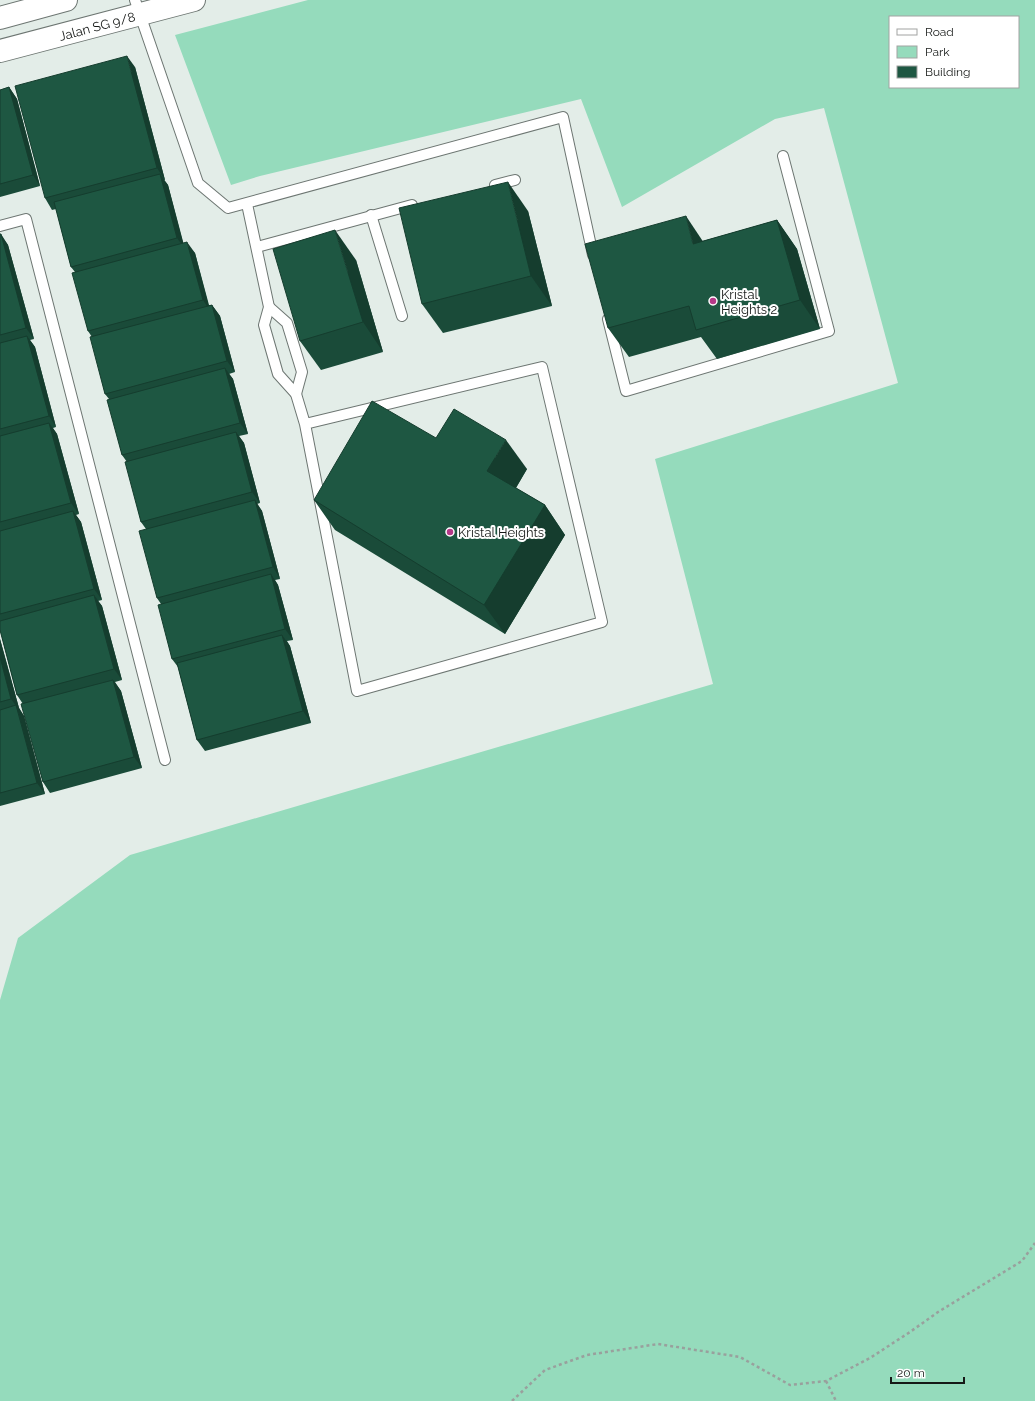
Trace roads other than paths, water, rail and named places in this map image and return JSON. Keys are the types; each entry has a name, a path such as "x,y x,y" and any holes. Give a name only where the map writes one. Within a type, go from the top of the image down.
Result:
{"street":[{"path":"0,18 66,0"},
{"name":"Jalan SG 9/8","path":"0,51 137,8 194,0"}],"lane":[{"path":"137,8 198,183 228,208 563,117 596,266"},
{"path":"605,305 626,390 829,331 783,156"},
{"path":"485,188 515,180"},
{"path":"257,247 371,215 424,202"},
{"path":"247,204 269,307 264,325 278,374 296,394 305,424 357,691 602,622 542,367 305,424"},
{"path":"371,215 402,316"},
{"path":"0,226 26,219 165,760"},
{"path":"269,307 287,323 302,372 296,394"}],"place":[{"name":"Kristal Heights 2","path":"713,301"},
{"name":"Kristal Heights","path":"450,532"}]}
